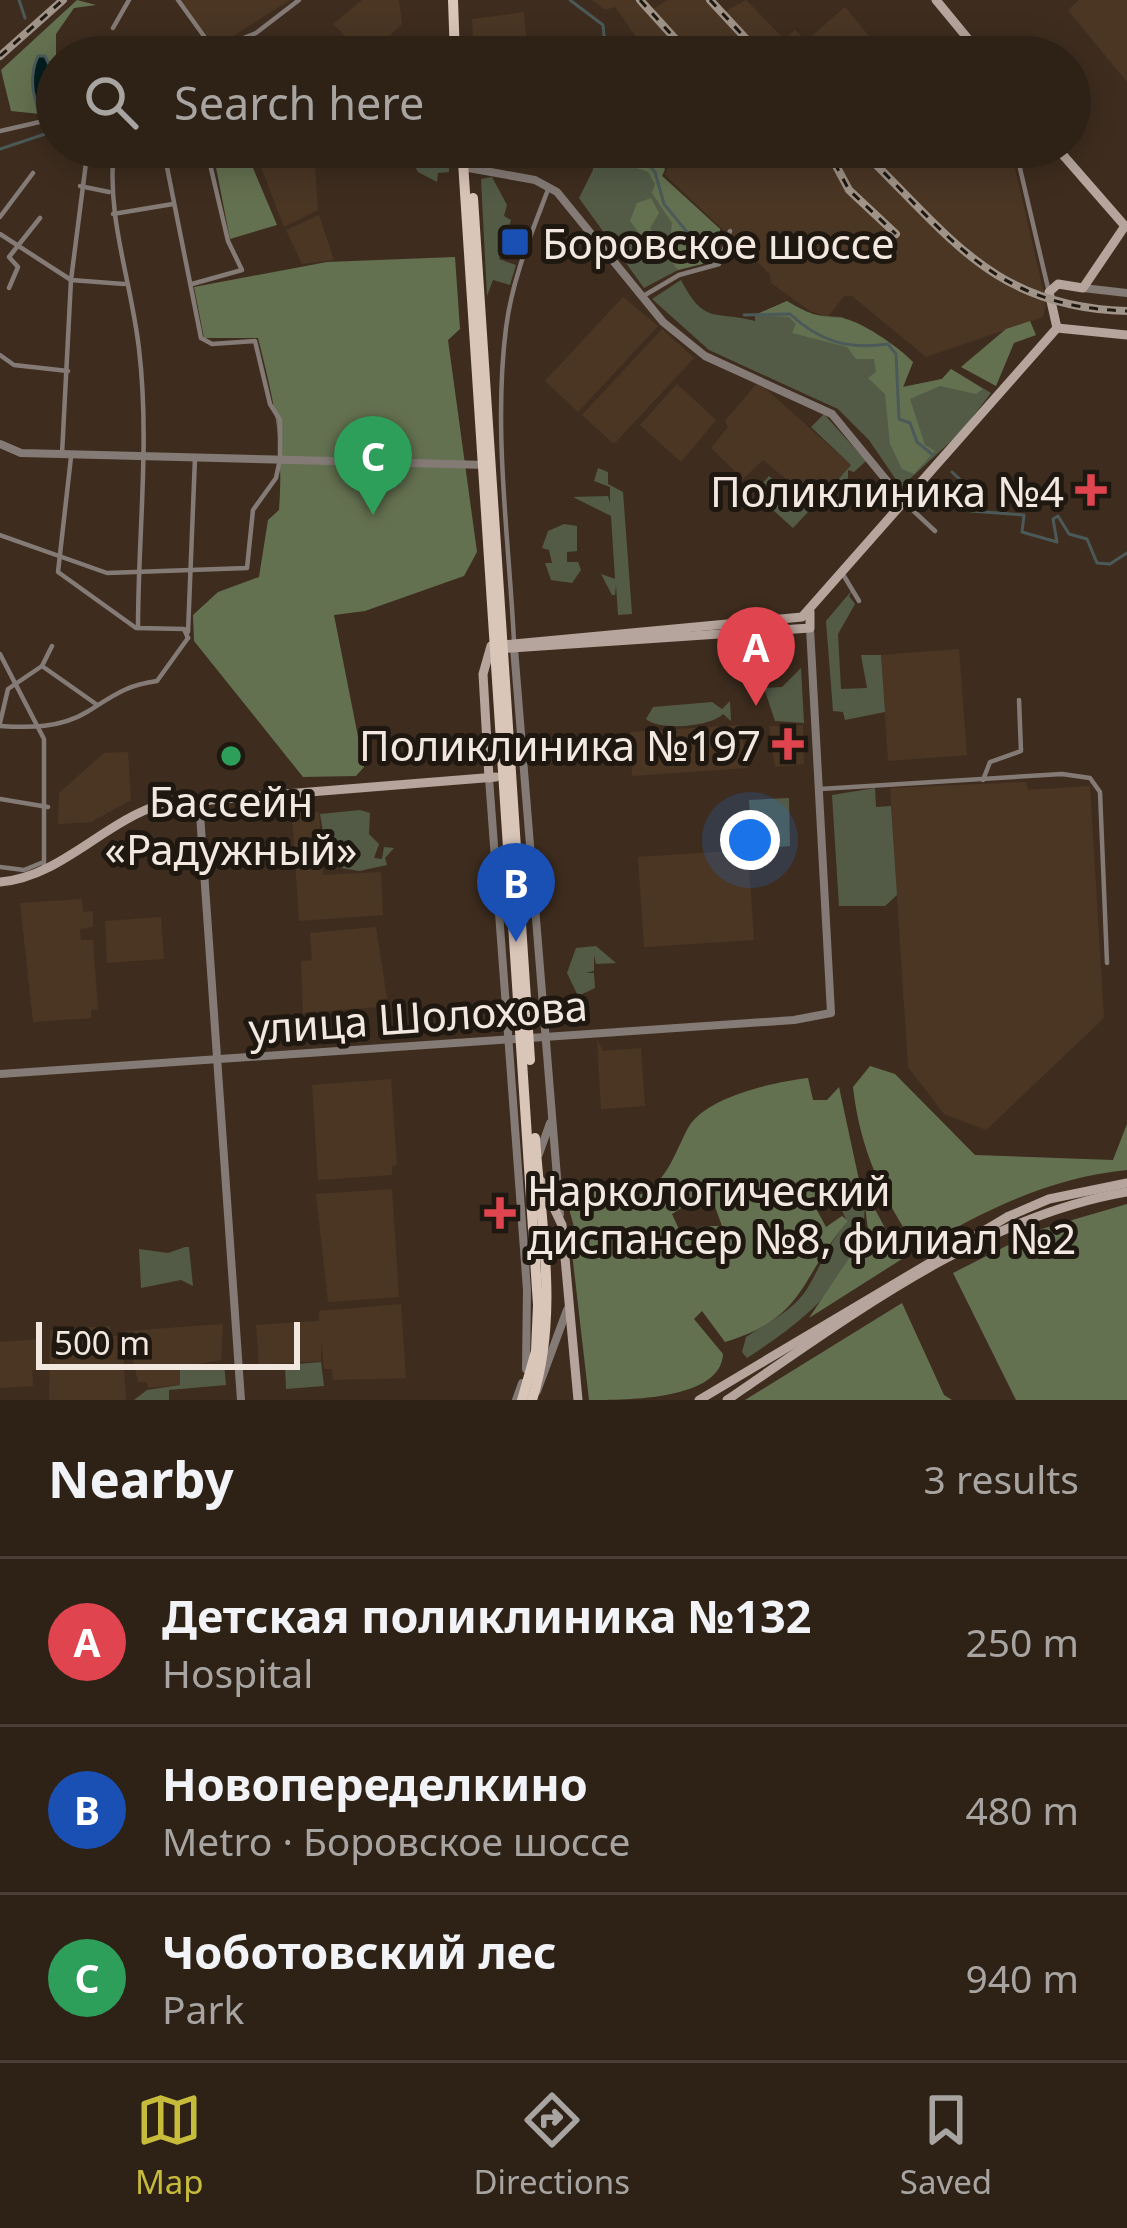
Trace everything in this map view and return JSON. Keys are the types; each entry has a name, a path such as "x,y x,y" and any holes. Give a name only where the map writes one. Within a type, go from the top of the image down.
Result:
{"main road":[{"path":"456,0 457,36"},
{"path":"936,0 966,36"},
{"path":"467,168 485,381 486,464 505,645 504,714 527,1020 519,1038 548,1307 544,1355 526,1399"},
{"path":"467,168 486,464 505,645"},
{"path":"1057,328 1049,292 1058,284 1078,286 1126,225 1075,168"},
{"path":"1057,328 1127,335"},
{"path":"489,778 483,674 488,651 505,645 787,621 810,611 1057,328"},
{"path":"505,645 810,628 810,611"},
{"path":"0,882 42,866 126,817 199,799 509,776"},
{"path":"509,776 519,1038 534,1162 538,1305 537,1346 526,1399"},
{"path":"534,1162 562,1225 578,1400"},
{"path":"699,1400 1007,1217 1049,1199 1127,1183"},
{"path":"730,1399 972,1245 1054,1208 1127,1192"}],"street":[{"path":"113,28 129,0"},
{"path":"178,0 204,36"},
{"path":"249,36 299,0"},
{"path":"0,131 36,123"},
{"path":"84,168 71,280 67,454 58,572 138,628 184,629 188,638"},
{"path":"111,168 109,192 139,347 138,628"},
{"path":"0,535 107,573 248,568 253,510 267,496 280,459 280,420 269,404 255,341 206,343 167,168"},
{"path":"191,285 242,270 228,241 211,168"},
{"path":"471,168 549,187 583,220 640,298 700,354 832,414 905,503 935,531"},
{"path":"1021,168 1049,292"},
{"path":"0,217 33,173"},
{"path":"80,187 109,192"},
{"path":"549,187 512,297 503,393 505,645 519,737 562,1225"},
{"path":"113,214 174,204"},
{"path":"9,288 18,267 9,257 40,218"},
{"path":"640,298 679,275 721,263 730,231"},
{"path":"0,234 71,280 124,284"},
{"path":"1043,271 1078,286 1127,293"},
{"path":"0,355 14,365 70,371"},
{"path":"485,381 503,393"},
{"path":"0,444 21,453 486,464"},
{"path":"52,646 42,666 8,689 0,724 42,728 97,704 126,685 158,681 188,638 195,456"},
{"path":"498,563 507,541"},
{"path":"842,574 859,601"},
{"path":"810,628 820,789 1072,773 1094,781 1102,823 1108,964"},
{"path":"0,654 42,728 48,806 42,866 24,870 0,866"},
{"path":"42,666 97,704"},
{"path":"983,780 990,762 1022,751 1019,700"},
{"path":"487,743 504,714 519,737"},
{"path":"509,776 520,762"},
{"path":"489,778 519,1038 508,1051 528,1320 526,1399"},
{"name":"улица Шолохова","path":"0,1074 823,1016 833,1006 820,789"},
{"path":"0,799 48,806"},
{"path":"199,799 241,1400"},
{"path":"527,1020 546,1032"},
{"path":"508,1051 523,1062"},
{"path":"518,1181 534,1162 551,1120"},
{"path":"520,1212 534,1242"},
{"path":"526,1399 566,1321 567,1282"},
{"path":"528,1320 538,1305"}],"shaded area":[{"path":"180,0 290,0 233,36 208,36"},
{"path":"362,0 399,0 402,24 389,36 345,36 333,24"},
{"path":"592,0 638,0 647,13 667,0 716,0 726,11 746,0 781,36 636,36 615,7 605,10"},
{"path":"1079,0 1127,0 1127,82 1091,36 1068,10"},
{"path":"845,7 869,36 812,36"},
{"path":"524,12 526,36 473,36 472,19"},
{"path":"261,168 315,168 318,210 284,227"},
{"path":"668,168 1015,168 1046,302 1043,317 926,357 852,296 844,296 828,317 810,311 771,283 770,274 664,174"},
{"path":"319,215 334,260 302,264 286,230"},
{"path":"623,297 658,326 578,412 545,381"},
{"path":"662,329 694,358 614,444 582,415"},
{"path":"758,382 851,465 815,503 763,460 743,479 711,448 728,427 725,421"},
{"path":"677,384 716,420 681,462 640,425"},
{"path":"959,649 967,755 888,761 881,655"},
{"path":"740,725 748,768 632,776 630,732"},
{"name":"Поликлиника №197","path":"803,725 804,764 775,767 769,726"},
{"path":"128,752 131,800 91,822 58,824 59,793 104,753"},
{"path":"1026,782 1028,790 1090,786 1104,1018 986,1130 944,1114 908,1067 890,788"},
{"path":"319,812 323,875 381,872 383,915 299,921 292,813"},
{"path":"748,850 754,940 644,947 638,857"},
{"path":"82,899 83,912 93,911 93,927 80,929 81,940 93,940 98,1009 91,1010 91,1018 33,1022 20,903"},
{"path":"161,917 164,959 107,963 105,921"},
{"path":"376,927 387,999 378,1000 379,1007 303,1013 301,961 312,960 310,933"},
{"path":"597,1039 603,1051 641,1048 645,1106 601,1109"},
{"path":"391,1079 397,1165 392,1166 392,1175 318,1180 312,1085"},
{"path":"392,1189 399,1297 328,1302 316,1194"},
{"path":"401,1304 406,1378 333,1380 332,1369 324,1369 321,1339 321,1361 259,1365 256,1325 319,1321 319,1311"},
{"path":"223,1324 221,1360 180,1367 180,1385 148,1388 147,1382 138,1382 126,1331"},
{"path":"110,1326 111,1336 122,1336 126,1400 49,1400 50,1330"},
{"path":"40,1339 42,1369 32,1370 33,1386 0,1388 0,1342"}],"green space":[{"path":"77,0 96,5 74,8 56,36 38,36"},
{"path":"36,38 36,114 11,111 1,70"},
{"path":"216,168 253,168 277,225 230,239"},
{"path":"416,168 449,168 449,172 438,173 437,182"},
{"path":"636,168 664,168 662,176 720,229 718,260 678,270 668,257 672,223 652,193 655,184 648,172"},
{"path":"664,168 662,176 720,229 718,260 678,270 644,288 579,198 593,170"},
{"path":"492,177 507,205 504,216 511,220 499,259 516,265 510,285 493,280 487,296 481,179"},
{"path":"651,198 659,213 650,228 663,247 657,257 630,221 637,203"},
{"path":"455,257 460,329 448,340 477,552 464,576 365,611 334,615 364,767 356,776 303,777 194,641 193,615 218,592 259,577 268,520 279,510 280,464 258,338 204,338 194,287 327,262"},
{"path":"681,280 697,304 712,314 755,321 755,315 787,301 810,315 842,317 913,362 903,387 942,379 951,369 991,393 961,432 901,487 869,440 838,409 709,350 652,299"},
{"path":"787,301 812,314 858,323 889,342 913,362 903,387 942,379 951,369 983,389 976,394 940,386 910,399 925,445 935,451 914,474 902,469 890,444 885,394 868,378 876,372 874,359 856,359 847,347 792,333 796,324 789,317 755,315"},
{"path":"1030,321 1036,335 1014,343 996,386 961,367 1006,329"},
{"path":"824,414 866,461 854,472 848,470 848,478 828,498 824,495 851,465 811,427"},
{"path":"598,468 608,472 608,484 623,492 632,614 618,615 616,585 612,595 601,574 615,579 611,516 573,497 608,496 610,503 610,487 594,481"},
{"path":"769,476 808,512 793,528 754,493"},
{"path":"564,524 577,526 577,551 567,552 567,562 578,562 581,570 572,583 551,580 545,563 552,563 549,550 542,548 548,531"},
{"path":"853,589 849,596 855,604 838,634 841,689 867,688 861,655 881,655 885,712 845,720 843,712 833,711 826,621"},
{"path":"801,668 804,723 775,721 764,688 782,687"},
{"path":"730,701 731,721 723,714 685,726 646,719 653,707 712,702 722,709"},
{"path":"875,788 876,807 891,806 897,895 885,906 839,906 832,795"},
{"path":"789,798 790,846 755,849 753,830 763,829 762,818 750,818 749,800"},
{"path":"370,813 369,834 379,844 374,858 382,859 384,847 394,848 385,858 387,865 359,871 329,866 320,814"},
{"path":"596,946 616,963 596,964 594,955 594,971 586,973 594,973 595,988 578,996 567,973 576,948"},
{"path":"870,1066 895,1074 975,1155 1113,1160 1127,1124 1127,1170 1072,1180 1018,1198 918,1250 884,1192 861,1132 853,1087"},
{"path":"808,1078 813,1100 827,1100 839,1087 859,1180 902,1259 809,1318 868,1230 864,1197 847,1185 813,1203 826,1227 842,1216 848,1221 787,1307 752,1332 725,1342 702,1311 694,1319 723,1354 707,1381 670,1394 589,1400 571,1244 577,1238 568,1205 570,1183 589,1182 624,1195 641,1194 664,1174 688,1128 710,1107 742,1092","holes":["709,1190 722,1226 702,1226 683,1238 672,1214"]},
{"path":"855,1190 864,1197 864,1223 845,1270 811,1310 747,1358 742,1352 746,1337 787,1310 807,1289 847,1222 837,1198"},
{"path":"1127,1204 1127,1400 1016,1400 953,1273 1038,1230"},
{"path":"189,1247 193,1286 181,1280 141,1288 139,1249 168,1253"},
{"path":"902,1303 944,1395 952,1400 745,1400"},
{"path":"321,1362 324,1386 286,1389 285,1365"},
{"path":"224,1364 226,1385 169,1390 169,1400 134,1400 147,1390 180,1385 180,1368"}],"waterway":[{"path":"19,0 25,18"},
{"path":"570,0 603,25 604,36"},
{"path":"0,149 36,137"},
{"path":"651,168 664,204 715,266"},
{"path":"744,315 790,314 835,341 888,344 896,354 899,419 910,423 917,442 933,455"},
{"path":"952,472 970,489 966,505 971,511 1024,515 1022,532 1057,542 1053,519 1058,516 1069,534 1087,539 1097,563 1110,564 1127,553"}],"railway":[{"path":"0,56 63,0"},
{"path":"640,0 673,36"},
{"path":"710,0 743,36"},
{"path":"837,168 849,190 896,234"},
{"path":"879,168 947,236 1006,280 1040,296 1127,311"}],"place":[{"name":"Боровское шоссе","path":"515,242"},
{"name":"Поликлиника №4","path":"1091,490"},
{"name":"Чоботовский лес","path":"373,515"},
{"name":"Детская поликлиника №132","path":"756,706"},
{"name":"Поликлиника №197","path":"788,744"},
{"name":"Бассейн «Радужный»","path":"231,756"},
{"name":"Новопеределкино","path":"516,942"},
{"name":"Наркологический диспансер №8, филиал №2","path":"500,1213"}]}
